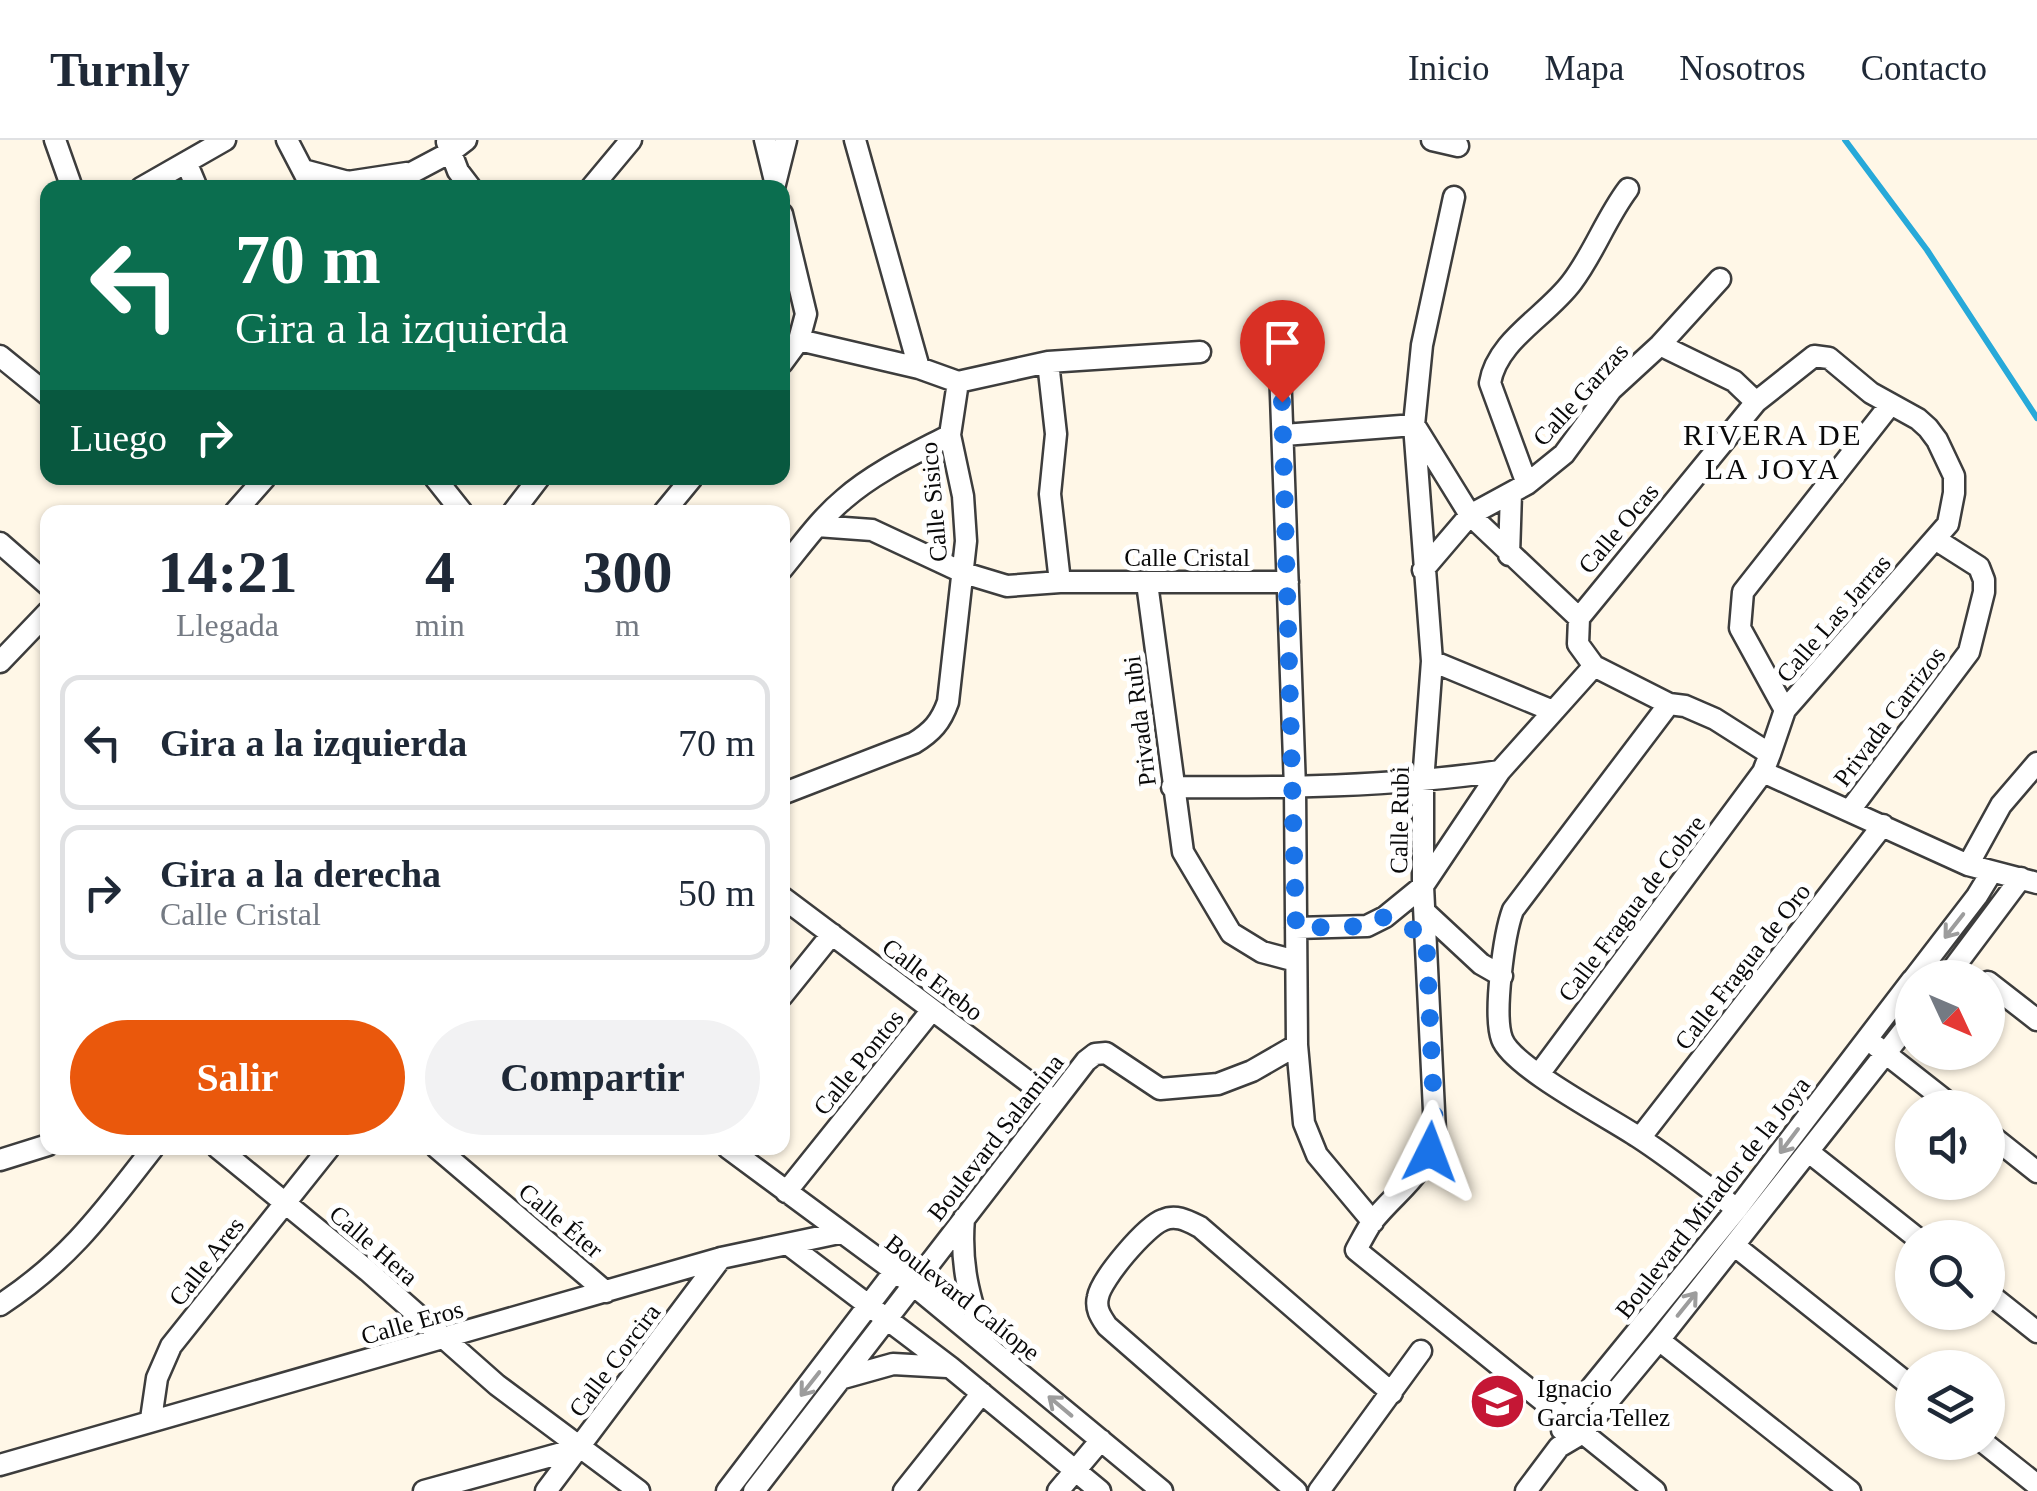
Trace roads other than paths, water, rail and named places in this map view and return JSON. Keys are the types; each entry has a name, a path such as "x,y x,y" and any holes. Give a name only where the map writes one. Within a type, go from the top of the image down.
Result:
{"street":[{"path":"54,140 69,180"},
{"path":"156,180 225,140"},
{"path":"287,140 307,179"},
{"path":"598,180 632,140"},
{"path":"765,140 774,180"},
{"path":"777,180 786,140"},
{"path":"856,140 919,368"},
{"path":"1432,140 1458,146"},
{"path":"399,180 454,144 469,180"},
{"path":"187,164 194,180"},
{"path":"1509,555 1519,488 1490,383 1492,369 1571,284 1628,189"},
{"name":"Calle Rubi","path":"1454,197 1422,345 1414,424 1432,660 1423,782 1435,1130 1421,1171 1373,1222 1356,1250 1564,1420"},
{"path":"790,247 806,314 799,340 790,352"},
{"name":"Calle Garzas","path":"1423,570 1470,515 1519,488 1564,454 1610,390 1660,345 1720,279"},
{"path":"799,340 919,368 958,382 1048,362 1200,352"},
{"path":"1660,345 1734,381 1756,402"},
{"path":"0,356 40,388"},
{"name":"Calle Ocas","path":"1578,618 1756,402 1814,356 1829,358 1890,405"},
{"path":"1048,362 1056,434 1050,494 1060,582"},
{"path":"1280,368 1295,788 1297,1046 1304,1123 1317,1155 1373,1222"},
{"name":"Calle Sisico","path":"790,792 914,743 942,720 948,702 964,573 963,496 950,435 958,382"},
{"path":"1785,710 1740,628 1743,592 1890,405 1918,419 1937,440 1954,476 1941,531"},
{"path":"1284,434 1414,424 1470,515 1578,618 1578,644 1594,666 1669,704 1686,706 1715,720 1766,763 1850,810 1968,866 2029,881 1959,960"},
{"path":"790,560 844,498 950,435"},
{"path":"241,505 260,485"},
{"path":"441,485 456,505"},
{"path":"518,505 534,485"},
{"path":"670,505 686,485"},
{"name":"Calle Cristal","path":"817,526 872,530 964,573 1007,586 1060,582 1288,582"},
{"name":"Privada Carrizos","path":"1850,810 1969,652 1984,580 1978,568 1941,531"},
{"name":"Calle Las Jarras","path":"1766,763 1785,710 1941,531"},
{"path":"0,543 40,578"},
{"name":"Privada Rubi","path":"1148,583 1182,852 1231,933 1262,952 1296,961"},
{"path":"0,662 40,620"},
{"path":"1432,660 1553,711"},
{"path":"1296,928 1367,926 1424,886 1500,771 1594,666"},
{"path":"1669,704 1513,910 1506,929 1502,976 1502,1040 1538,1074 1640,1138 1737,1209"},
{"path":"1968,866 1994,815 2037,762"},
{"name":"Calle Fragua de Cobre","path":"1538,1074 1766,763"},
{"path":"1172,786 1295,788 1423,782 1500,771"},
{"name":"Calle Fragua de Oro","path":"1640,1138 1884,825"},
{"name":"Boulevard Mirador de la Joya","path":"1927,960 1991,873"},
{"name":"Calle Erebo","path":"790,902 1054,1101"},
{"path":"1425,912 1480,964 1502,976"},
{"path":"1384,917 1426,935"},
{"path":"790,986 832,934"},
{"path":"2005,995 2037,1020"},
{"name":"Boulevard Mirador de la Joya","path":"1560,1447 1564,1420 1737,1209 1895,1002"},
{"name":"Calle Pontos","path":"786,1192 932,1010"},
{"path":"1867,1039 1932,1090"},
{"name":"Boulevard Mirador de la Joya","path":"1526,1491 1560,1447 1581,1434 1895,1042"},
{"name":"Boulevard Salamina","path":"754,1491 1054,1101 1095,1054 1116,1057 1160,1089 1218,1084 1252,1071 1297,1046"},
{"path":"2005,1147 2037,1172"},
{"path":"0,1160 40,1148"},
{"path":"1810,1153 1895,1221"},
{"path":"0,1305 73,1248 147,1155"},
{"name":"Calle Hera","path":"227,1155 497,1385 639,1491"},
{"name":"Calle Ares","path":"151,1419 158,1378 171,1346 323,1155"},
{"name":"Calle Éter","path":"445,1155 606,1292"},
{"name":"Boulevard Calíope","path":"737,1155 912,1284 1162,1491"},
{"path":"964,1218 964,1276 984,1343"},
{"path":"1296,1491 1098,1314 1097,1299 1103,1284 1149,1228 1165,1218 1182,1218 1200,1227 1392,1393"},
{"name":"Calle Eros","path":"0,1465 721,1258 839,1233"},
{"path":"789,1245 950,1367 1100,1491"},
{"path":"1734,1246 1895,1373"},
{"name":"Calle Corcira","path":"546,1491 721,1258"},
{"path":"727,1491 894,1272"},
{"path":"2005,1307 2037,1332"},
{"path":"1658,1340 1850,1491"},
{"path":"1318,1491 1421,1351"},
{"path":"841,1378 893,1364 950,1367"},
{"path":"904,1491 982,1393"},
{"path":"1564,1420 1655,1491"},
{"path":"1058,1491 1101,1440"},
{"path":"424,1491 580,1448"},
{"path":"2005,1460 2037,1485"}],"waterway":[{"path":"1845,140 1927,250 2037,418"}],"place":[{"name":"Ignacio Garcia Tellez","path":"1498,1402"}],"district":[{"name":"RIVERA DE LA JOYA","path":"1773,452"}]}
